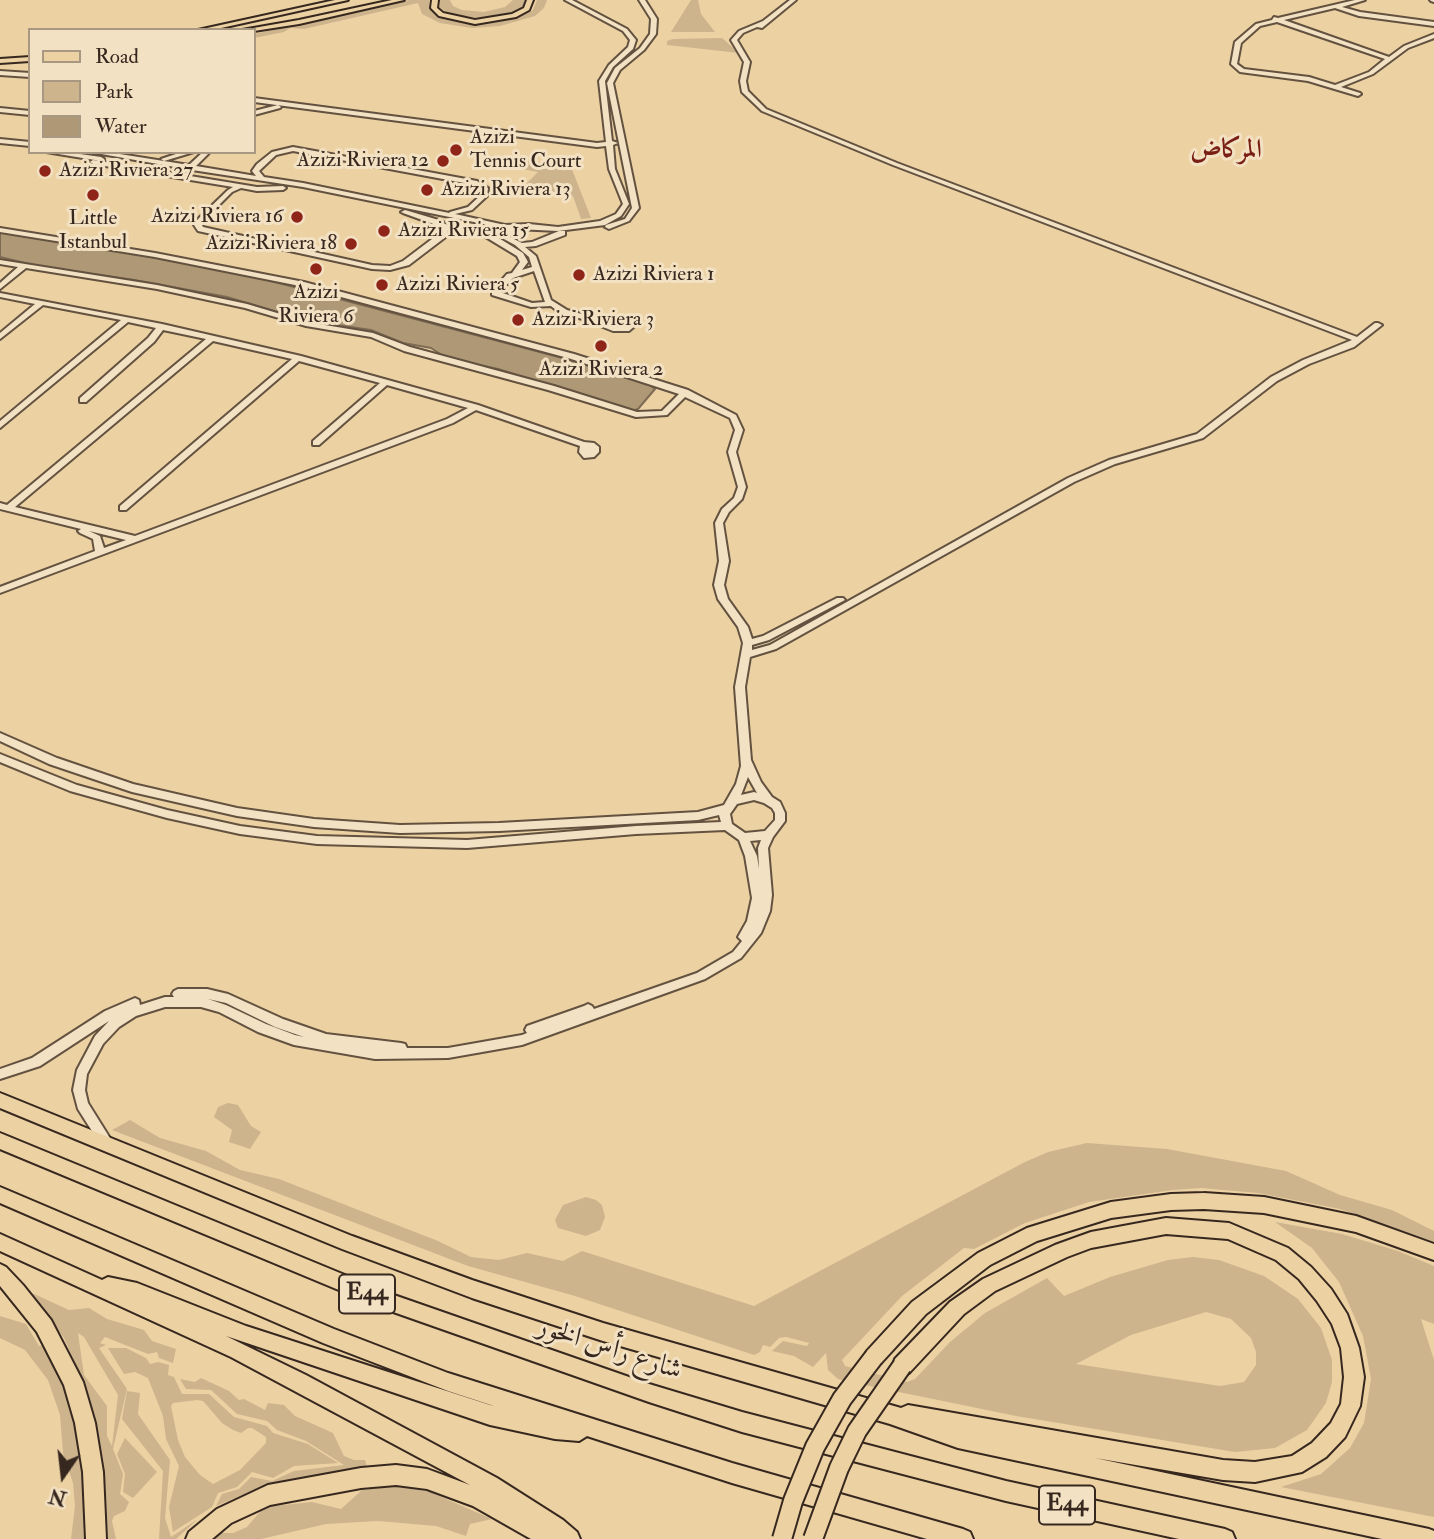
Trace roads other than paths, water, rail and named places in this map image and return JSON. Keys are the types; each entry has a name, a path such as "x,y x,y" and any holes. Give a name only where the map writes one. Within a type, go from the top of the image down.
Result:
{"highway":[{"path":"0,1100 348,1244 603,1332 891,1413 933,1430 983,1444 1429,1539"},
{"name":"شارع رأس الخور","path":"0,1141 389,1302 649,1394 742,1422 1006,1491 1225,1539"},
{"name":"E44","path":"0,1195 388,1361 601,1432 963,1539"},
{"path":"782,1539 793,1501 815,1447 842,1399 874,1357 919,1308 984,1259 1033,1234 1111,1210 1171,1202 1214,1201 1264,1205 1356,1224 1434,1252"},
{"path":"813,1539 839,1468 857,1431 902,1366 928,1335 957,1308 989,1285 1040,1260 1091,1240 1166,1226 1229,1231 1282,1254 1305,1273 1324,1295 1339,1320 1350,1348 1354,1377 1350,1406 1338,1430 1319,1450 1295,1465 1255,1472 1211,1468 891,1413"},
{"path":"0,1242 238,1350 490,1485 556,1527 569,1539"},
{"path":"0,1273 44,1326 73,1382 85,1423 93,1472 96,1539"},
{"path":"100,1287 119,1287 137,1292 246,1335 490,1415 555,1429 601,1432"},
{"path":"196,1539 224,1516 268,1495 361,1478 396,1475 427,1479 478,1498 527,1524 548,1539"}],"main road":[{"path":"319,6 333,0"},
{"path":"211,28 345,0"},
{"path":"252,28 377,0"},
{"path":"256,28 299,22 401,0"},
{"path":"435,0 435,10 444,17 481,22 518,15 527,9 530,0"},
{"path":"0,54 28,51"},
{"path":"0,61 28,59"}],"street":[{"path":"105,154 513,228 596,225 622,213 626,202 615,180 611,161 602,82 611,66 629,51 633,40 625,30 568,0"},
{"path":"517,244 604,228 627,220 635,211 636,205 610,83 617,69 642,49 653,34 654,19 642,0"},
{"path":"793,0 742,36 738,46 747,62 743,81 745,92 754,103 770,113 895,164 1358,340"},
{"path":"1358,94 1309,79 1236,68 1236,49 1240,39 1254,27 1274,19 1362,0"},
{"path":"1337,7 1359,14 1434,24"},
{"path":"1274,19 1390,59"},
{"path":"1337,86 1371,73 1406,47 1434,36"},
{"path":"2,73 28,75"},
{"path":"256,100 609,146 616,150 620,164 629,174"},
{"path":"256,113 279,107 329,110"},
{"path":"0,110 28,113"},
{"path":"552,139 592,149 611,161"},
{"path":"609,146 622,139"},
{"path":"0,141 28,144"},
{"path":"0,146 28,150"},
{"path":"261,177 256,171 259,165 277,152 293,149 477,183 486,191 470,209 462,212 407,209"},
{"path":"66,154 261,177 479,227 505,236 532,256 544,295 551,304 564,312 616,329 626,329 633,324 624,318 587,318"},
{"path":"111,155 115,154"},
{"path":"149,160 186,154"},
{"path":"183,168 192,154"},
{"path":"183,168 204,154"},
{"path":"208,154 210,163 224,172"},
{"path":"82,156 98,164 265,190 283,188"},
{"path":"240,186 230,191 201,219 198,225 201,229 385,268 410,261 443,236 443,226"},
{"path":"407,209 443,226 486,234 522,257 524,262 515,274 496,289 495,294 531,305 551,304"},
{"path":"505,236 513,228"},
{"path":"532,256 545,234 540,228"},
{"path":"0,230 155,255 301,284 530,344 685,393 736,420 739,426 732,452 741,492 722,515 719,523 724,561 719,585 723,599 743,627 748,643 740,687 746,757 752,775 768,800"},
{"path":"0,262 158,287 232,302 320,327 373,335 412,350 551,388 636,415 664,413 685,393"},
{"path":"0,287 24,266"},
{"path":"515,274 535,268"},
{"path":"0,295 127,318 298,358 475,407 587,446"},
{"path":"0,337 41,303"},
{"path":"0,425 127,318"},
{"path":"748,643 766,638 909,569 1095,468 1200,436 1274,379 1358,340 1378,325"},
{"path":"83,400 151,340 162,326"},
{"path":"5,507 212,338"},
{"path":"123,508 298,358"},
{"path":"316,443 386,382"},
{"path":"0,590 440,424 475,407"},
{"path":"5,507 135,540"},
{"path":"41,516 95,536 100,552"},
{"path":"746,656 774,647 851,597"},
{"path":"0,737 53,761 132,788 236,812 314,823 372,828 475,828 698,816 754,796 776,805 781,817 779,825 768,835 763,848 766,895 764,911 755,933 737,955 701,976 522,1040 448,1053 375,1054 294,1040 222,1008 201,1002 165,1002 132,1012 115,1023 99,1040 81,1074 79,1090 82,1105 108,1145"},
{"path":"727,826 724,817 741,784 746,757"},
{"path":"0,758 54,780 136,806 240,830 317,839 467,844 636,830 727,826 743,837 751,856 757,906 749,929 731,951 698,970 527,1032 486,1042 443,1047 360,1045 294,1030 228,999 207,994 172,995 148,999 109,1014 36,1062 0,1074"},
{"path":"743,837 768,835"}],"water":[{"path":"0,232 256,277 574,361 649,384 655,389 638,409 632,411 498,369 448,359 431,348 403,343 371,330 303,320 227,297 37,266 0,257"}],"place":[{"name":"Azizi Tennis Court","path":"456,150"},
{"name":"Azizi Riviera 12","path":"443,161"},
{"name":"Azizi Riviera 27","path":"45,171"},
{"name":"Azizi Riviera 13","path":"427,190"},
{"name":"Little Istanbul","path":"93,195"},
{"name":"Azizi Riviera 16","path":"297,217"},
{"name":"Azizi Riviera 15","path":"384,231"},
{"name":"Azizi Riviera 18","path":"351,244"},
{"name":"Azizi Riviera 6","path":"316,269"},
{"name":"Azizi Riviera 1","path":"579,275"},
{"name":"Azizi Riviera 5","path":"382,285"},
{"name":"Azizi Riviera 3","path":"518,320"},
{"name":"Azizi Riviera 2","path":"601,346"}],"district":[{"name":"المركاض","path":"1226,151"}]}
